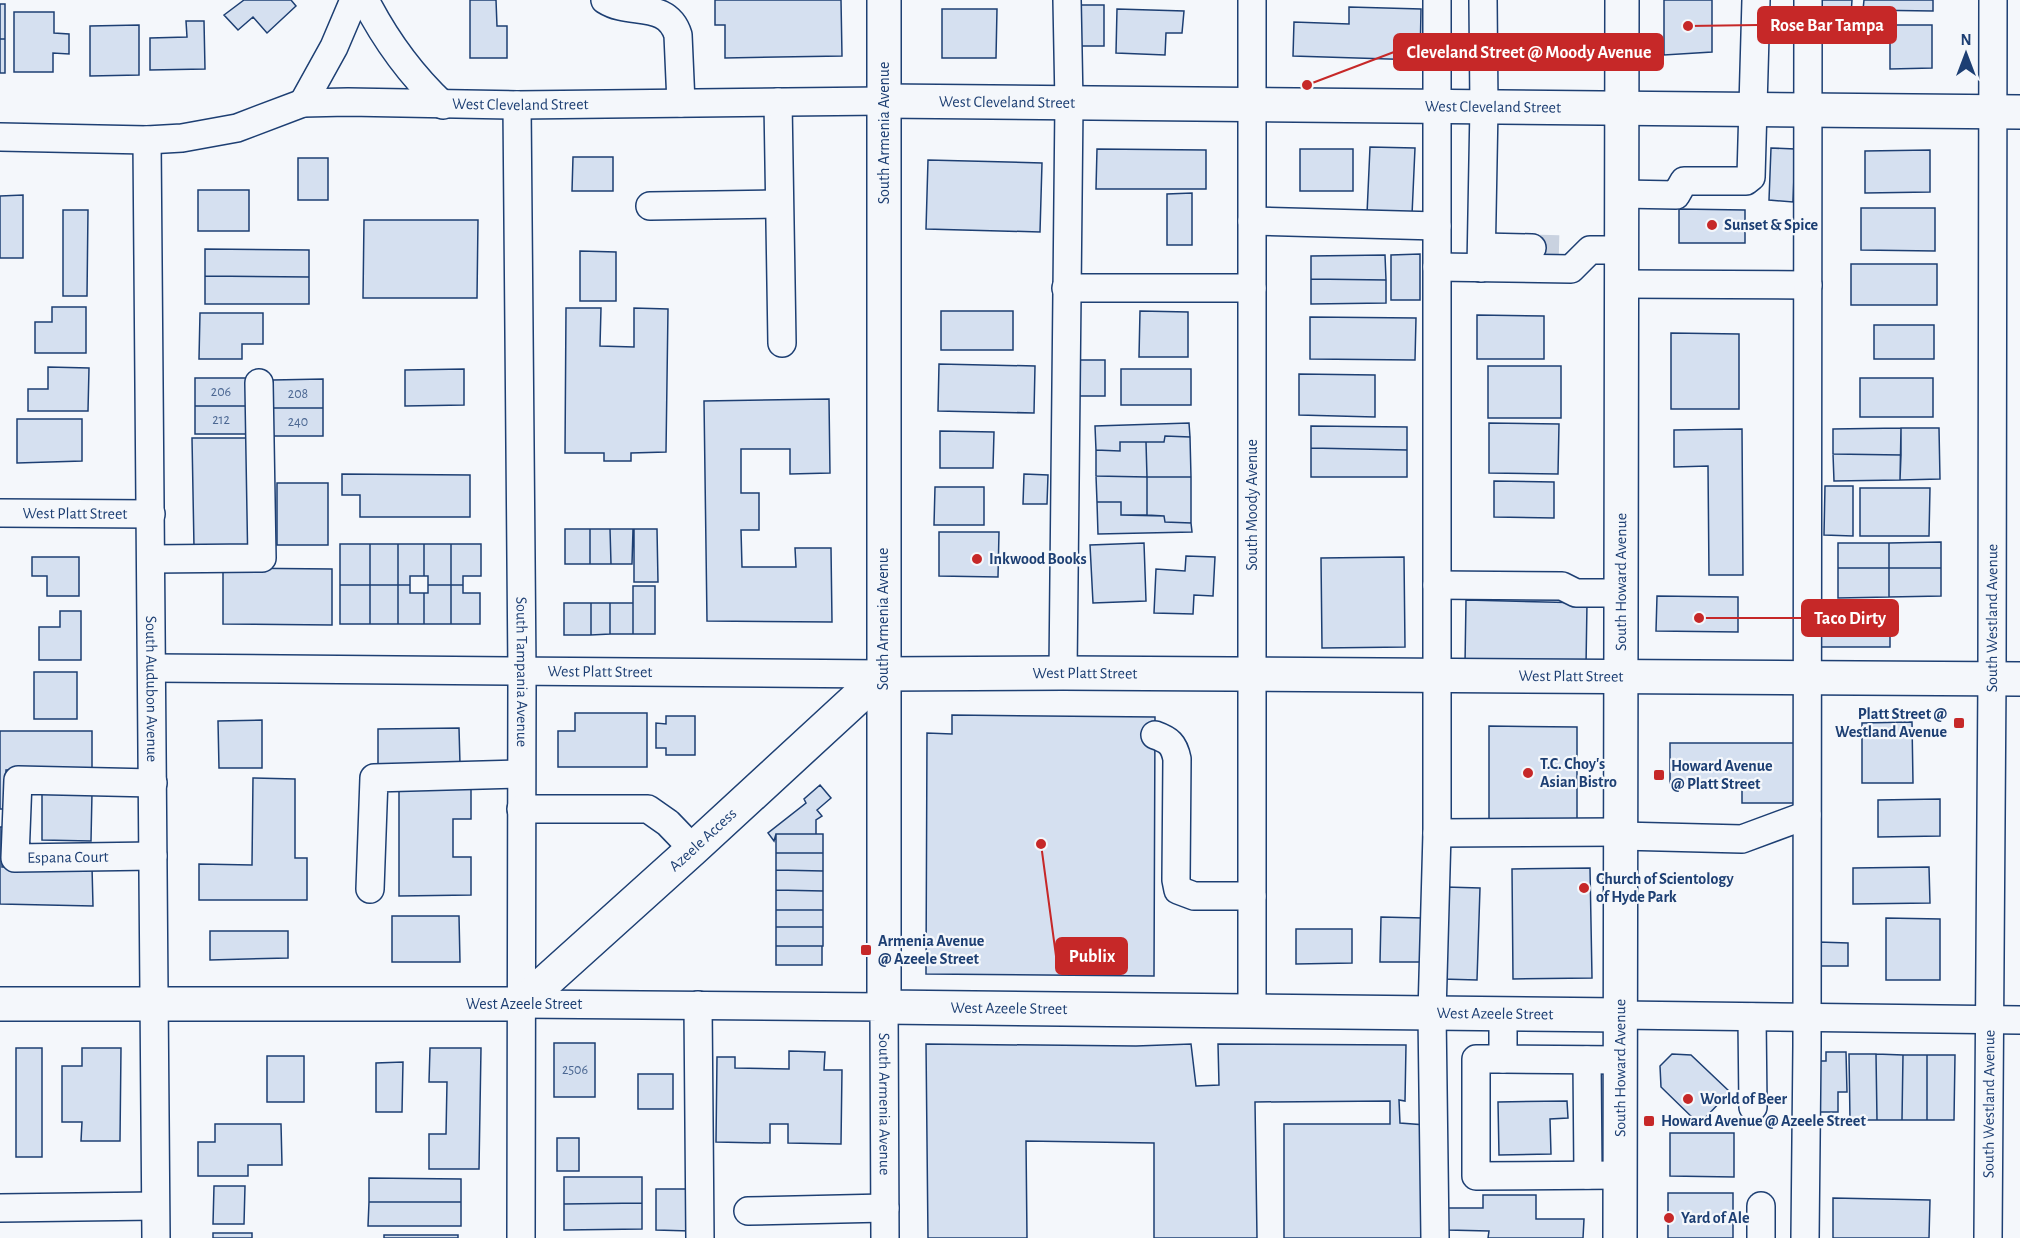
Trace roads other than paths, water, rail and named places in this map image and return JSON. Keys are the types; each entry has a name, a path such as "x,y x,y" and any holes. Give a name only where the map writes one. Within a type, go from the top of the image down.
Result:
{"main road":[{"name":"South Armenia Avenue","path":"884,0 884,1007"},
{"name":"South Howard Avenue","path":"1620,1238 1622,284 1594,250 1622,194 1622,0"},
{"name":"West Cleveland Street","path":"884,101 2007,112"},
{"name":"West Platt Street","path":"883,674 1063,673 2006,679"},
{"name":"Azeele Access","path":"521,1004 883,674"},
{"name":"West Azeele Street","path":"0,1004 521,1004"},
{"name":"West Azeele Street","path":"884,1007 1620,1015"}],"street":[{"path":"303,103 334,47 354,0"},
{"path":"365,0 397,53 427,91 443,105"},
{"path":"605,0 618,6 657,11 669,17 678,35 681,103"},
{"path":"1063,673 1069,103 1067,0"},
{"name":"South Moody Avenue","path":"1252,0 1252,1011"},
{"path":"1436,1238 1432,1013 1437,833 1437,0"},
{"path":"1482,257 1483,0"},
{"path":"1622,194 1676,195 1684,181 1746,182 1751,177 1756,0"},
{"path":"1805,1238 1808,0"},
{"name":"South Westland Avenue","path":"1988,1238 1989,1019 2006,679 2007,112 1993,0"},
{"name":"West Cleveland Street","path":"0,137 147,140 182,138 237,128 303,103 517,105 884,101"},
{"path":"778,102 782,344"},
{"name":"South Tampania Avenue","path":"517,105 522,672 521,1238"},
{"name":"South Audubon Avenue","path":"147,140 156,1238"},
{"path":"650,206 779,204"},
{"path":"1252,221 1437,226"},
{"path":"1437,267 1532,248"},
{"path":"1482,257 1571,269 1594,250"},
{"path":"1622,284 1809,285"},
{"path":"1066,288 1252,288"},
{"path":"152,559 262,558 259,383"},
{"name":"West Platt Street","path":"0,513 151,514"},
{"path":"1437,585 1562,586 1576,593 1621,593"},
{"name":"West Platt Street","path":"152,668 883,674"},
{"path":"1155,735 1168,740 1175,748 1177,759 1176,880 1178,890 1194,896 1252,896"},
{"path":"370,889 374,778 522,774"},
{"name":"Espana Court","path":"153,783 18,780 15,858 153,856"},
{"path":"522,809 648,809 668,823 693,849"},
{"path":"1437,833 1621,834 1742,839 1807,815"},
{"name":"West Azeele Street","path":"521,1004 884,1007"},
{"path":"698,1005 700,1238"},
{"name":"South Armenia Avenue","path":"884,1007 885,1238"},
{"path":"1503,1014 1503,1059"},
{"name":"West Azeele Street","path":"1620,1015 2020,1020"},
{"path":"1752,1017 1753,1107"},
{"path":"1620,1060 1476,1059 1476,1176 1620,1175"},
{"path":"1587,1060 1588,1175"},
{"path":"0,1208 155,1206"},
{"path":"1761,1206 1761,1238"},
{"path":"748,1211 885,1208"}],"tunnel":[{"path":"1532,248 1571,249"}],"place":[{"name":"Rose Bar Tampa","path":"1688,26"},
{"name":"Cleveland Street @ Moody Avenue","path":"1307,85"},
{"name":"Sunset & Spice","path":"1712,225"},
{"name":"Inkwood Books","path":"977,559"},
{"name":"Taco Dirty","path":"1699,618"},
{"name":"Platt Street @ Westland Avenue","path":"1959,723"},
{"name":"T.C. Choy's Asian Bistro","path":"1528,773"},
{"name":"Howard Avenue @ Platt Street","path":"1659,775"},
{"name":"Publix","path":"1041,844"},
{"name":"Church of Scientology of Hyde Park","path":"1584,888"},
{"name":"Armenia Avenue @ Azeele Street","path":"866,950"},
{"name":"World of Beer","path":"1688,1099"},
{"name":"Howard Avenue @ Azeele Street","path":"1649,1121"},
{"name":"Yard of Ale","path":"1669,1218"}]}
